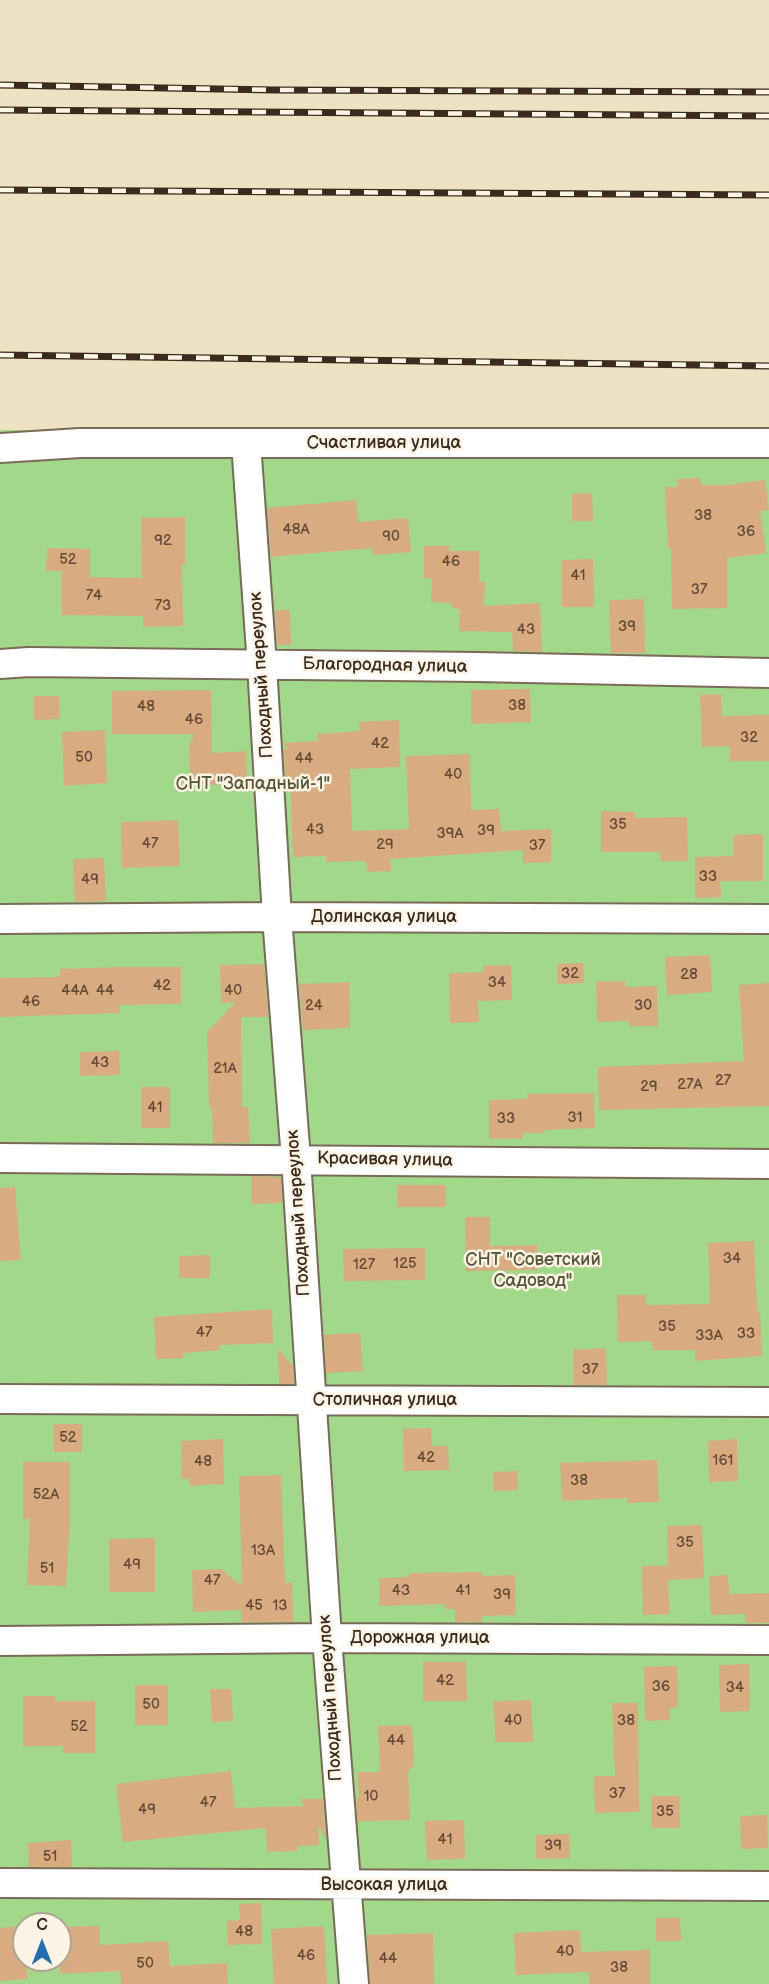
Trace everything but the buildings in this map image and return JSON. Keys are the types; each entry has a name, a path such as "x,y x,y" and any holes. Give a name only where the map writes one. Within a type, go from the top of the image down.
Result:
{"street":[{"name":"Счастливая улица","path":"0,448 80,443 769,443"},
{"name":"Походный переулок","path":"246,443 277,917 296,1159 310,1399 354,1984"},
{"name":"Благородная улица","path":"0,664 29,662 769,673"},
{"name":"Долинская улица","path":"0,919 277,917 769,919"},
{"name":"Красивая улица","path":"0,1158 769,1164"},
{"name":"Столичная улица","path":"0,1399 769,1402"},
{"name":"Дорожная улица","path":"0,1641 327,1638 769,1640"},
{"name":"Высокая улица","path":"0,1883 769,1886"}],"green space":[{"path":"0,430 769,433 769,1984 0,1984"}],"railway":[{"path":"0,85 274,90 769,92"},
{"path":"0,110 769,116"},
{"path":"0,190 769,195"},
{"path":"0,355 769,366"}],"park label":[{"name":"СНТ \"Западный-1\"","path":"253,784"},
{"name":"СНТ \"Советский Садовод\"","path":"533,1270"}]}
